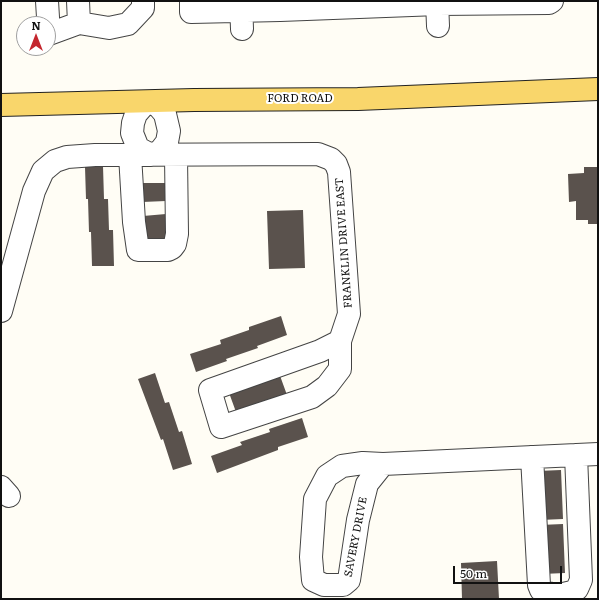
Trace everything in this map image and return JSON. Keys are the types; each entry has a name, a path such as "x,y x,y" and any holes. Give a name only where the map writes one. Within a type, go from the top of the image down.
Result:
{"main road":[{"name":"FORD ROAD","path":"1,105 358,99 598,88"}],"street":[{"path":"47,1 49,34 79,23 109,28 128,24 143,8 143,1"},
{"path":"78,1 79,23"},
{"path":"191,1 191,12 241,14 280,5 484,2 549,3 552,1"},
{"path":"438,3 438,26"},
{"path":"141,155 160,151 167,142 169,131 165,114 159,106 151,102 143,106 136,114 132,133 141,155 134,222 138,250 168,250 175,244 177,234 176,156"},
{"name":"FRANKLIN DRIVE EAST","path":"1,311 5,281 38,179 50,164 67,157 318,154 325,156 336,164 339,172 349,314 340,341 340,369 326,386 312,397 222,427 210,390 320,351 340,341"},
{"name":"SAVERY DRIVE","path":"383,464 367,484 358,520 349,580 343,585 335,586 324,585 314,580 312,557 315,499 327,476 342,466 364,463 383,464 598,454"},
{"path":"532,457 539,585 545,593 559,594 572,592 577,589 581,580 576,455"}],"building":[{"path":"103,166 104,199 108,199 109,230 113,230 114,266 92,266 91,232 89,232 85,167"},
{"path":"584,167 598,167 598,224 588,224 588,220 576,220 576,201 569,202 568,174 584,173"},
{"path":"142,183 166,183 166,201 142,202"},
{"path":"303,210 305,268 269,269 267,211"},
{"path":"166,214 168,238 144,239 143,216"},
{"path":"281,316 287,335 257,346 258,348 226,359 227,361 196,372 190,354 221,344 220,340 249,330 249,327"},
{"path":"155,373 165,403 169,402 179,432 182,431 192,464 173,470 163,439 161,440 138,379"},
{"path":"279,373 287,395 236,412 228,390"},
{"path":"302,418 308,437 278,447 278,450 217,473 211,456 242,445 240,442 270,432 269,429"},
{"path":"561,470 563,519 540,520 538,471"},
{"path":"563,524 565,573 542,574 540,525"},
{"path":"497,561 499,599 462,599 461,563"}]}
